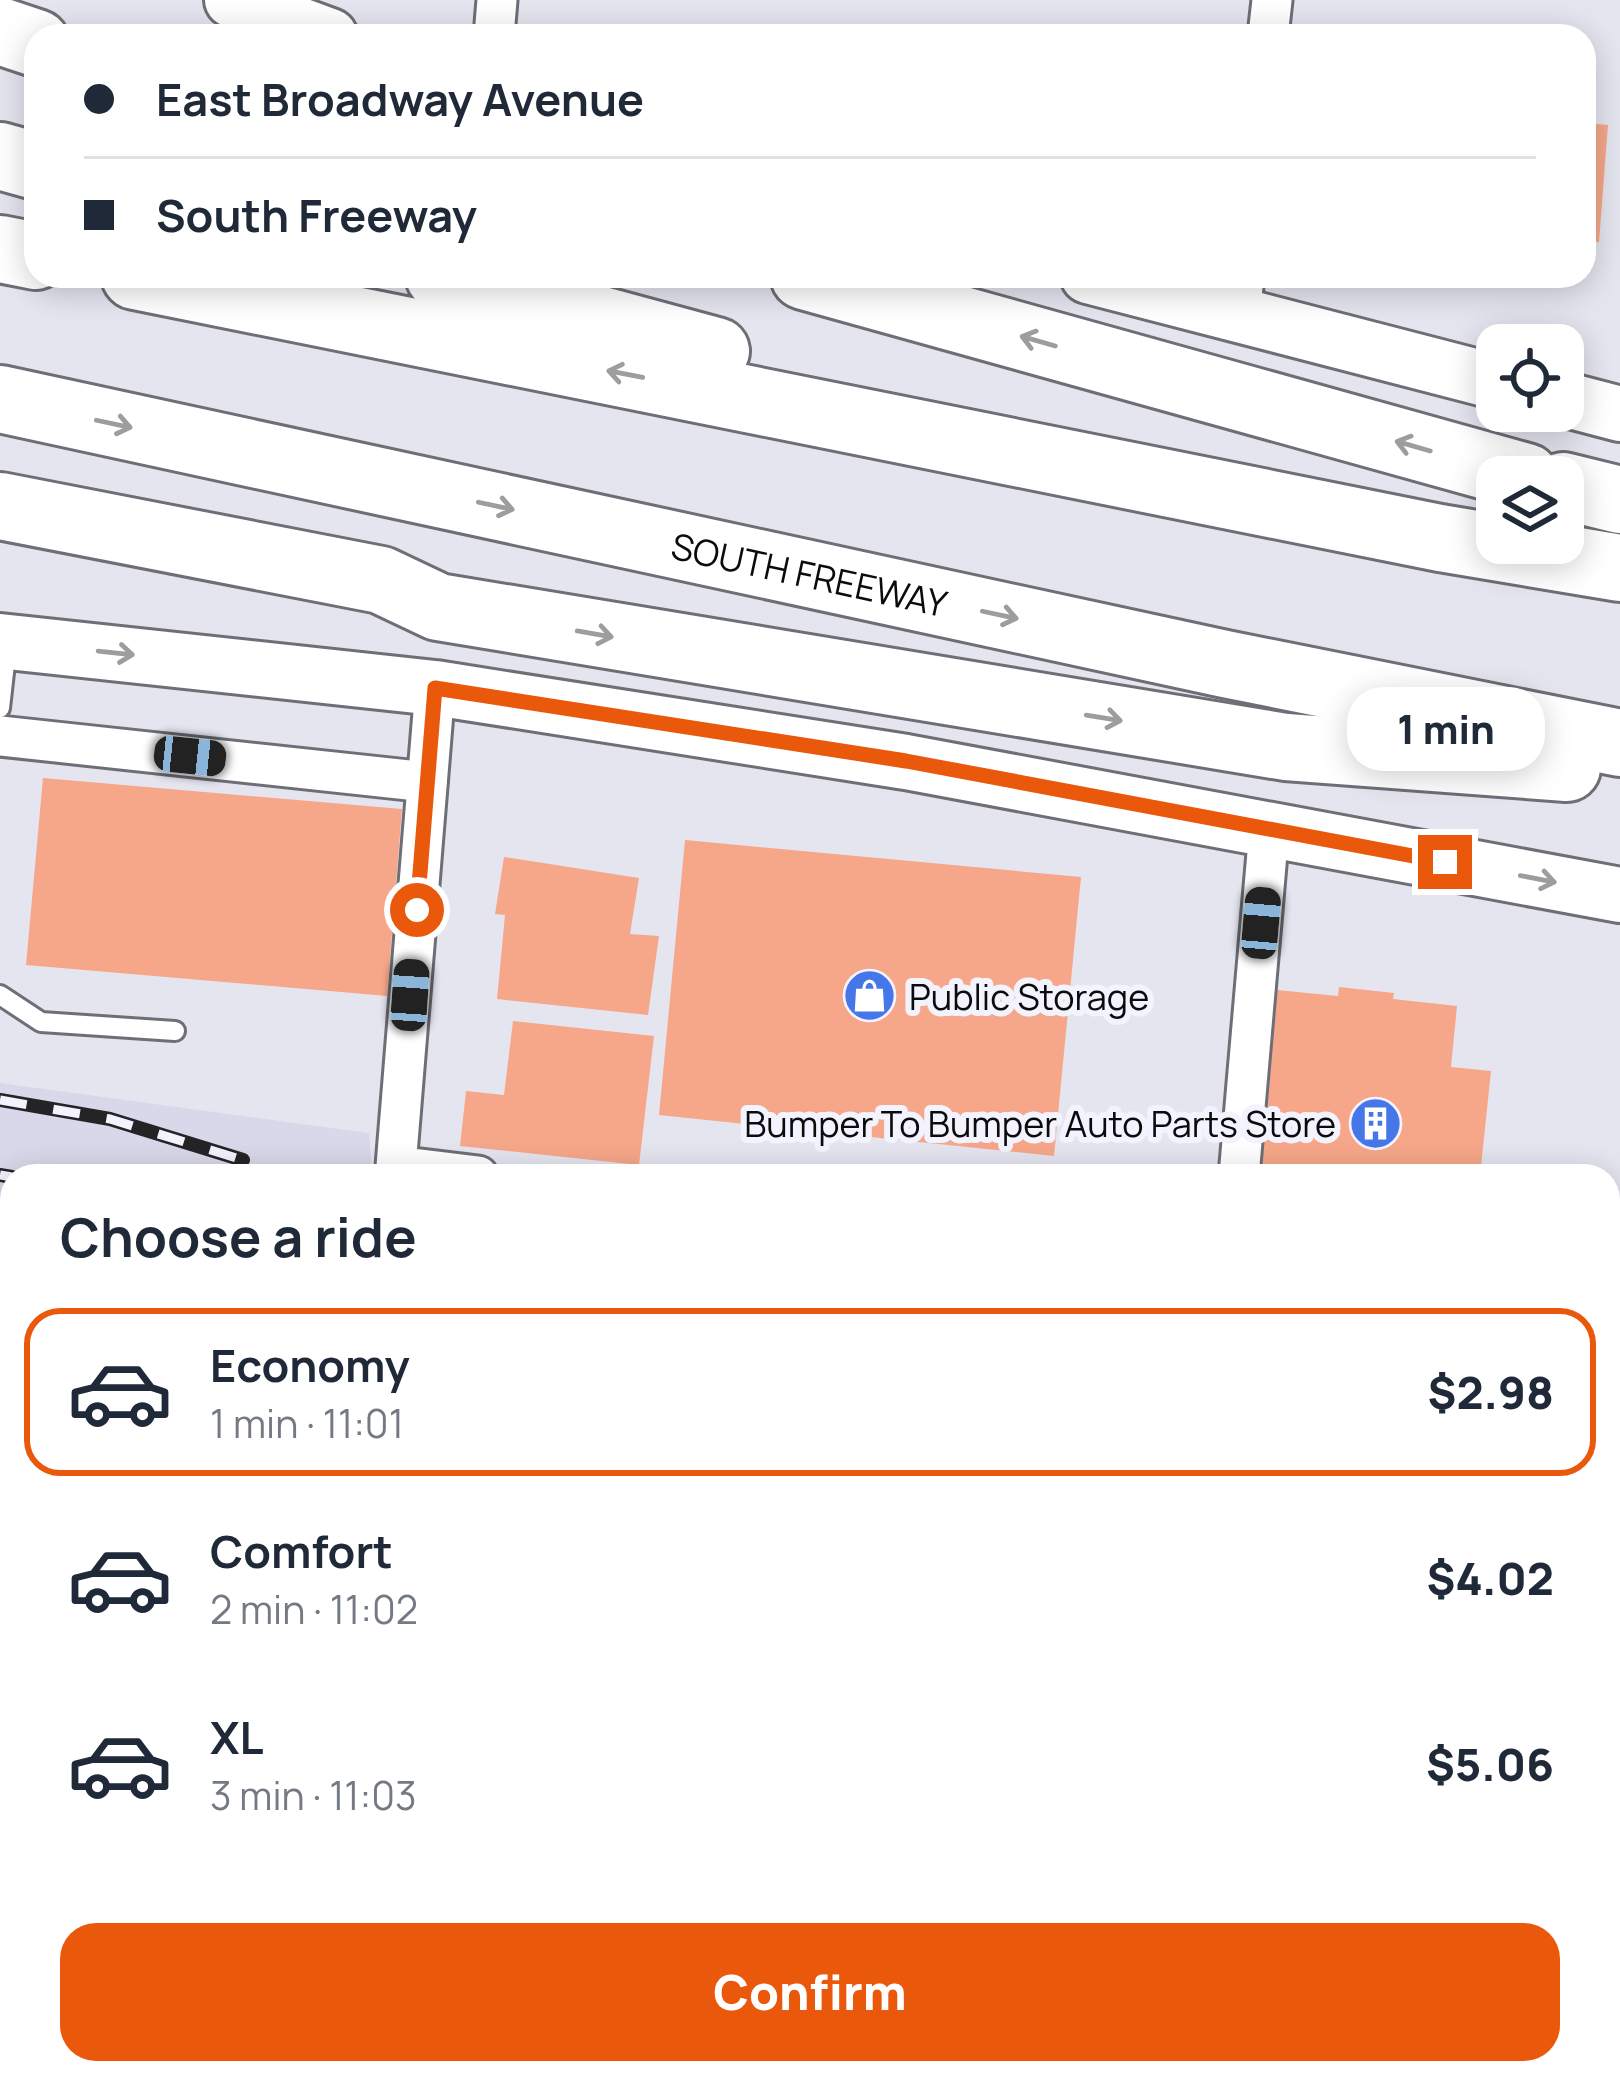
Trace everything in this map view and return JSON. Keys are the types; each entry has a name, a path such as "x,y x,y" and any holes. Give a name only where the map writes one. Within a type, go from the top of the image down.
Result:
{"highway":[{"path":"195,288 1440,538 1620,568"},
{"path":"486,288 1440,538"},
{"path":"847,288 1476,463"},
{"name":"SOUTH FREEWAY","path":"0,399 1225,664 1620,742"},
{"path":"1584,491 1620,500"},
{"path":"0,506 187,555"},
{"path":"0,551 187,555 381,580 439,607 1286,747 1620,772"}],"main road":[{"path":"232,0 297,24"},
{"path":"1176,288 1242,297 1476,375"},
{"path":"1584,405 1620,414"},
{"path":"4,641 435,688 906,761 1620,895"}],"street":[{"path":"396,1164 435,688"},
{"path":"0,736 427,782"},
{"path":"1240,1164 1269,830"}],"lane":[{"path":"0,707 4,641"},
{"path":"0,995 41,1022 175,1031"}],"shaded area":[{"path":"0,1083 369,1133 371,1164 0,1164"}],"building":[{"path":"1596,124 1608,125 1596,242"},
{"path":"43,778 402,809 387,996 26,965"},
{"name":"Public Storage","path":"685,840 1081,877 1054,1156 659,1115"},
{"path":"504,857 639,878 630,934 659,936 648,1015 497,999 505,915 495,914"},
{"name":"Bumper To Bumper Auto Parts Store","path":"1339,987 1457,1006 1451,1067 1491,1071 1481,1164 1260,1164 1277,990 1338,996"},
{"path":"513,1021 654,1036 639,1164 460,1146 466,1091 504,1095"}],"railway":[{"path":"0,1100 110,1119 243,1160"}],"place":[{"name":"Public Storage","path":"870,996"},
{"name":"Bumper To Bumper Auto Parts Store","path":"1375,1123"}],"route":[{"path":"417,910 435,688 906,761 1445,862"}]}
